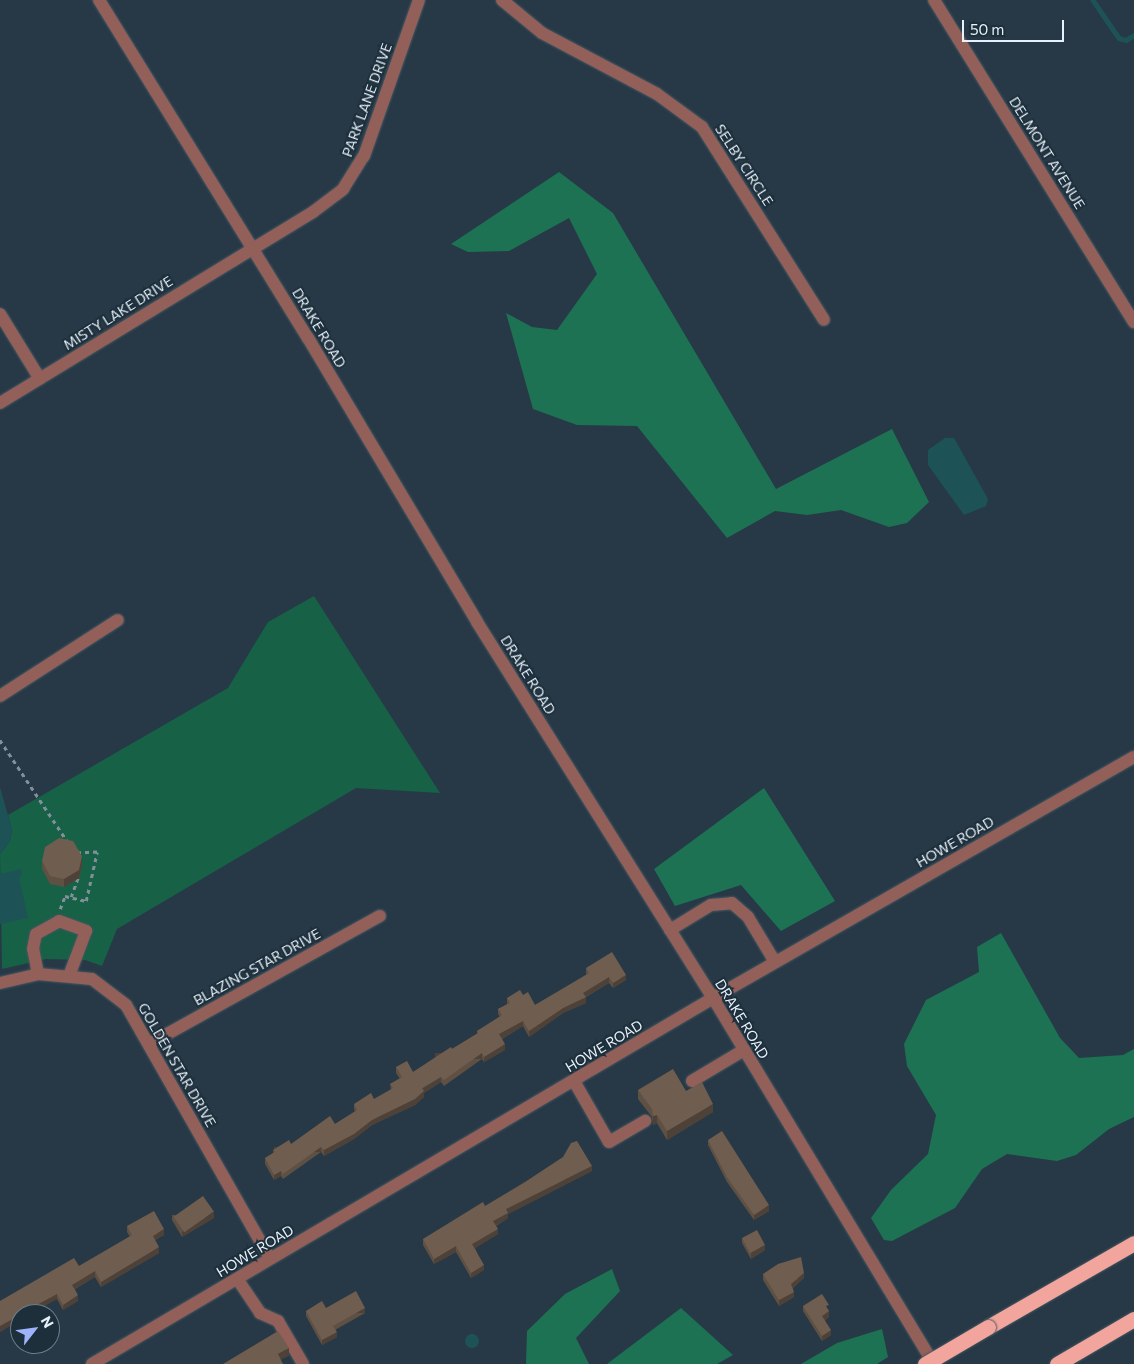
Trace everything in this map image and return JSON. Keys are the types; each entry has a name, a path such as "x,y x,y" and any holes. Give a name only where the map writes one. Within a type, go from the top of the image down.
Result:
{"highway":[{"path":"925,1364 1134,1243"},
{"path":"1057,1364 1134,1319"}],"street":[{"name":"DRAKE ROAD","path":"99,0 252,248 477,622 713,998 934,1364"},
{"name":"PARK LANE DRIVE","path":"252,248 313,212 344,189 355,173 364,156 418,0"},
{"name":"SELBY CIRCLE","path":"502,0 542,33 656,94 702,127 824,320"},
{"name":"DELMONT AVENUE","path":"934,0 1134,322"},
{"name":"MISTY LAKE DRIVE","path":"0,403 252,248"},
{"path":"0,314 40,379"},
{"path":"0,696 118,620"},
{"name":"HOWE ROAD","path":"92,1364 238,1280 270,1259 713,998 1134,757"},
{"path":"670,930 711,905 732,903 748,916 775,962"},
{"name":"BLAZING STAR DRIVE","path":"149,1044 380,916"},
{"path":"38,974 33,949 36,934 59,921 86,931 70,976"},
{"name":"GOLDEN STAR DRIVE","path":"0,983 38,974 92,979 126,1005 270,1259"},
{"path":"692,1081 744,1050"},
{"path":"574,1081 609,1142 644,1121"},
{"path":"238,1280 260,1313 278,1321 303,1364"}],"path":[{"path":"0,740 77,858"},
{"path":"59,921 65,896 86,901 97,852 74,854"},
{"path":"71,897 80,871"}],"green space":[{"path":"559,172 613,213 776,489 892,429 929,502 907,523 889,527 841,510 807,515 775,511 727,538 637,426 577,425 533,409 506,313 532,327 557,330 597,274 569,218 509,251 468,252 451,244"},
{"path":"314,596 440,793 356,788 117,929 102,966 85,960 46,959 2,969 0,854 10,841 12,830 8,815 228,688 268,622"},
{"path":"764,788 835,901 781,931 741,885 675,906 654,869"},
{"path":"1001,933 1060,1038 1079,1058 1123,1055 1134,1049 1134,1117 1109,1129 1076,1155 1057,1161 1007,1154 982,1169 955,1208 892,1241 884,1240 871,1218 891,1190 928,1154 936,1115 907,1066 904,1044 926,1000 979,972 977,947"},
{"path":"612,1269 620,1291 576,1338 589,1364 526,1364 527,1331 565,1294"},
{"path":"681,1308 733,1355 717,1364 607,1364"},
{"path":"882,1329 888,1357 877,1364 801,1364 837,1343"}],"shaded area":[{"path":"945,438 954,438 988,499 986,506 964,515 928,465 928,450"},
{"path":"0,787 12,830 10,841 0,854"},
{"path":"21,869 22,876 19,877 28,918 0,924 0,874"},
{"path":"469,1334 475,1334 479,1341 475,1348 469,1348 465,1344 465,1338"}],"building":[{"path":"59,838 73,841 82,856 79,870 64,879 50,876 42,861 45,847"},
{"path":"612,952 626,975 613,983 609,977 583,993 586,997 563,1008 529,1031 523,1021 499,1034 505,1044 484,1057 482,1053 444,1080 441,1077 422,1088 424,1091 415,1099 372,1120 354,1134 324,1150 321,1147 283,1174 281,1171 274,1175 265,1158 275,1152 273,1150 289,1140 291,1144 330,1116 335,1124 357,1110 354,1104 371,1093 374,1099 393,1088 390,1084 402,1077 396,1067 407,1061 413,1072 451,1047 452,1049 478,1033 477,1031 502,1015 498,1009 510,1003 507,998 520,990 523,995 528,992 535,1005 589,973 586,968"},
{"path":"673,1069 686,1091 702,1082 713,1104 667,1131 657,1115 653,1116 652,1109 638,1090"},
{"path":"722,1131 769,1205 754,1215 727,1177 708,1140"},
{"path":"577,1141 592,1166 506,1209 508,1213 493,1221 498,1229 472,1244 484,1265 471,1273 456,1246 434,1259 423,1239 483,1202 485,1206 525,1182 563,1157 571,1143"},
{"path":"203,1196 214,1212 184,1232 174,1217"},
{"path":"154,1211 164,1229 153,1236 159,1247 101,1282 95,1271 72,1285 78,1295 63,1305 57,1294 38,1304 10,1304 10,1320 0,1326 0,1301 74,1258 79,1266 132,1235 127,1226"},
{"path":"757,1230 765,1245 750,1253 742,1238"},
{"path":"801,1257 804,1273 791,1284 794,1292 779,1300 763,1274 778,1264"},
{"path":"356,1291 365,1308 333,1326 337,1332 322,1340 306,1311 322,1301 326,1308"},
{"path":"822,1294 829,1305 826,1306 829,1311 822,1316 831,1330 822,1336 803,1306"},
{"path":"278,1331 289,1348 278,1354 283,1364 223,1364"}],"waterway":[{"path":"1093,0 1119,38 1126,40 1134,35"}]}
